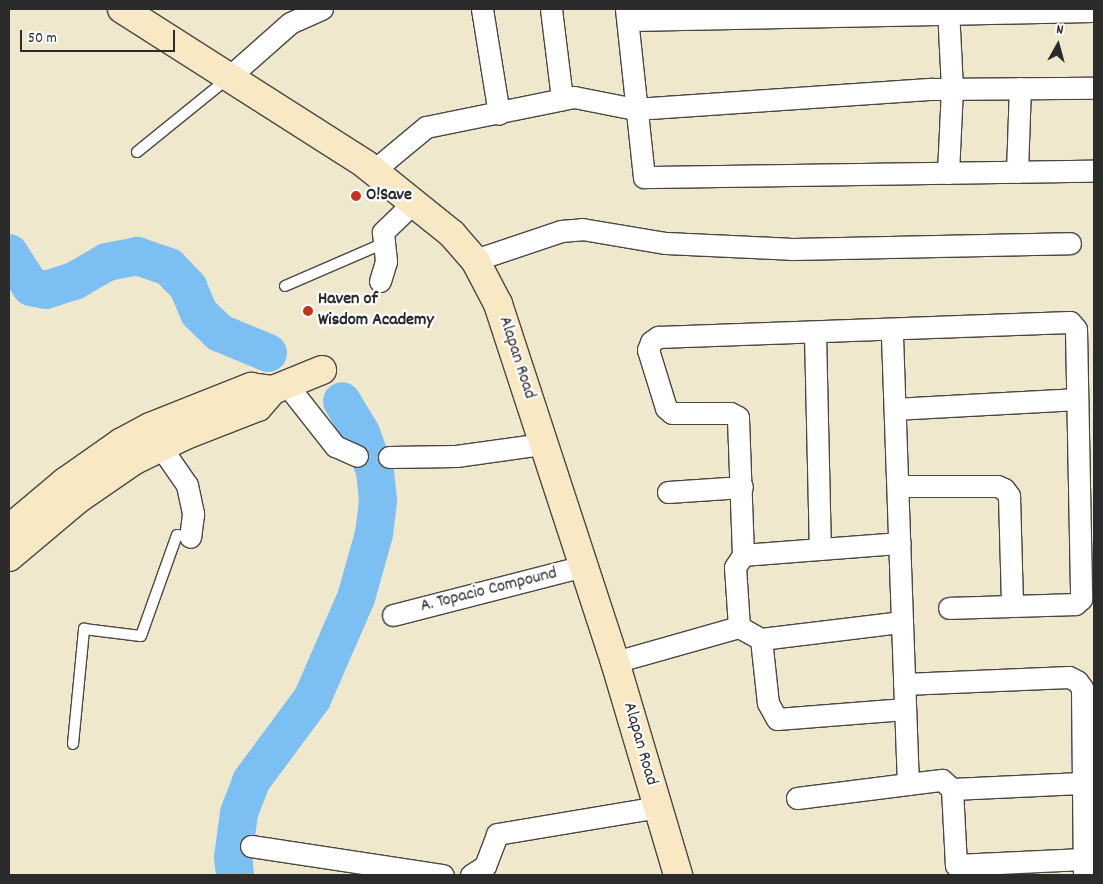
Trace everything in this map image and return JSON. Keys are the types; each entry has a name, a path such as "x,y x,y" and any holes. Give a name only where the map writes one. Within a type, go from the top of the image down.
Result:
{"street":[{"name":"Alapan Road","path":"122,9 374,171 452,234 487,256 498,304 616,662 678,875"},
{"path":"229,77 290,23 322,9"},
{"path":"482,9 499,114"},
{"path":"551,9 562,99"},
{"path":"948,11 952,88 948,173"},
{"path":"1094,11 627,14 635,109 644,177 1094,171"},
{"path":"374,171 426,127 499,114 574,97 635,109 952,88 1094,88"},
{"path":"1017,172 1020,88"},
{"path":"380,281 386,261 382,244 383,232 413,203"},
{"path":"487,256 562,231 582,229 666,243 792,249 1070,243"},
{"path":"739,627 735,567 743,555 738,417 730,413 672,413 666,408 648,350 651,342 658,338 1070,322 1076,329 1083,592 1075,604 949,608"},
{"path":"892,330 908,784"},
{"path":"815,333 820,549"},
{"path":"9,558 78,499 160,446 258,407 280,388 322,370"},
{"path":"9,529 65,482 122,442 150,427 251,387 280,388 335,446 357,456"},
{"path":"895,409 1077,399"},
{"path":"389,457 456,456 543,444"},
{"path":"160,446 187,485 193,514 190,537"},
{"path":"898,486 997,486 1004,489 1009,496 1012,605"},
{"path":"668,492 742,487"},
{"path":"743,555 900,543"},
{"name":"A. Topacio Compound","path":"393,615 584,566"},
{"path":"616,662 739,627 761,639 902,622"},
{"path":"761,639 768,703 777,719 905,709"},
{"path":"904,684 1069,677 1077,681 1082,688 1081,783 1084,867 956,870 952,789"},
{"path":"797,798 942,780 952,789 1081,783"},
{"path":"471,875 485,866 498,834 658,807"},
{"path":"251,846 443,875"}],"lane":[{"path":"137,152 229,77"},
{"path":"285,286 382,244"},
{"path":"74,744 84,629 141,636 177,535 190,537"}],"waterway":[{"path":"9,253 31,287 46,290 74,281 107,262 137,256 169,267 188,287 199,313 220,333 268,353"},
{"path":"235,875 233,857 239,813 251,781 312,699 356,598 374,534 378,500 375,471 361,433 342,401"}],"place":[{"name":"O!Save","path":"356,196"},
{"name":"Haven of Wisdom Academy","path":"308,311"}]}
